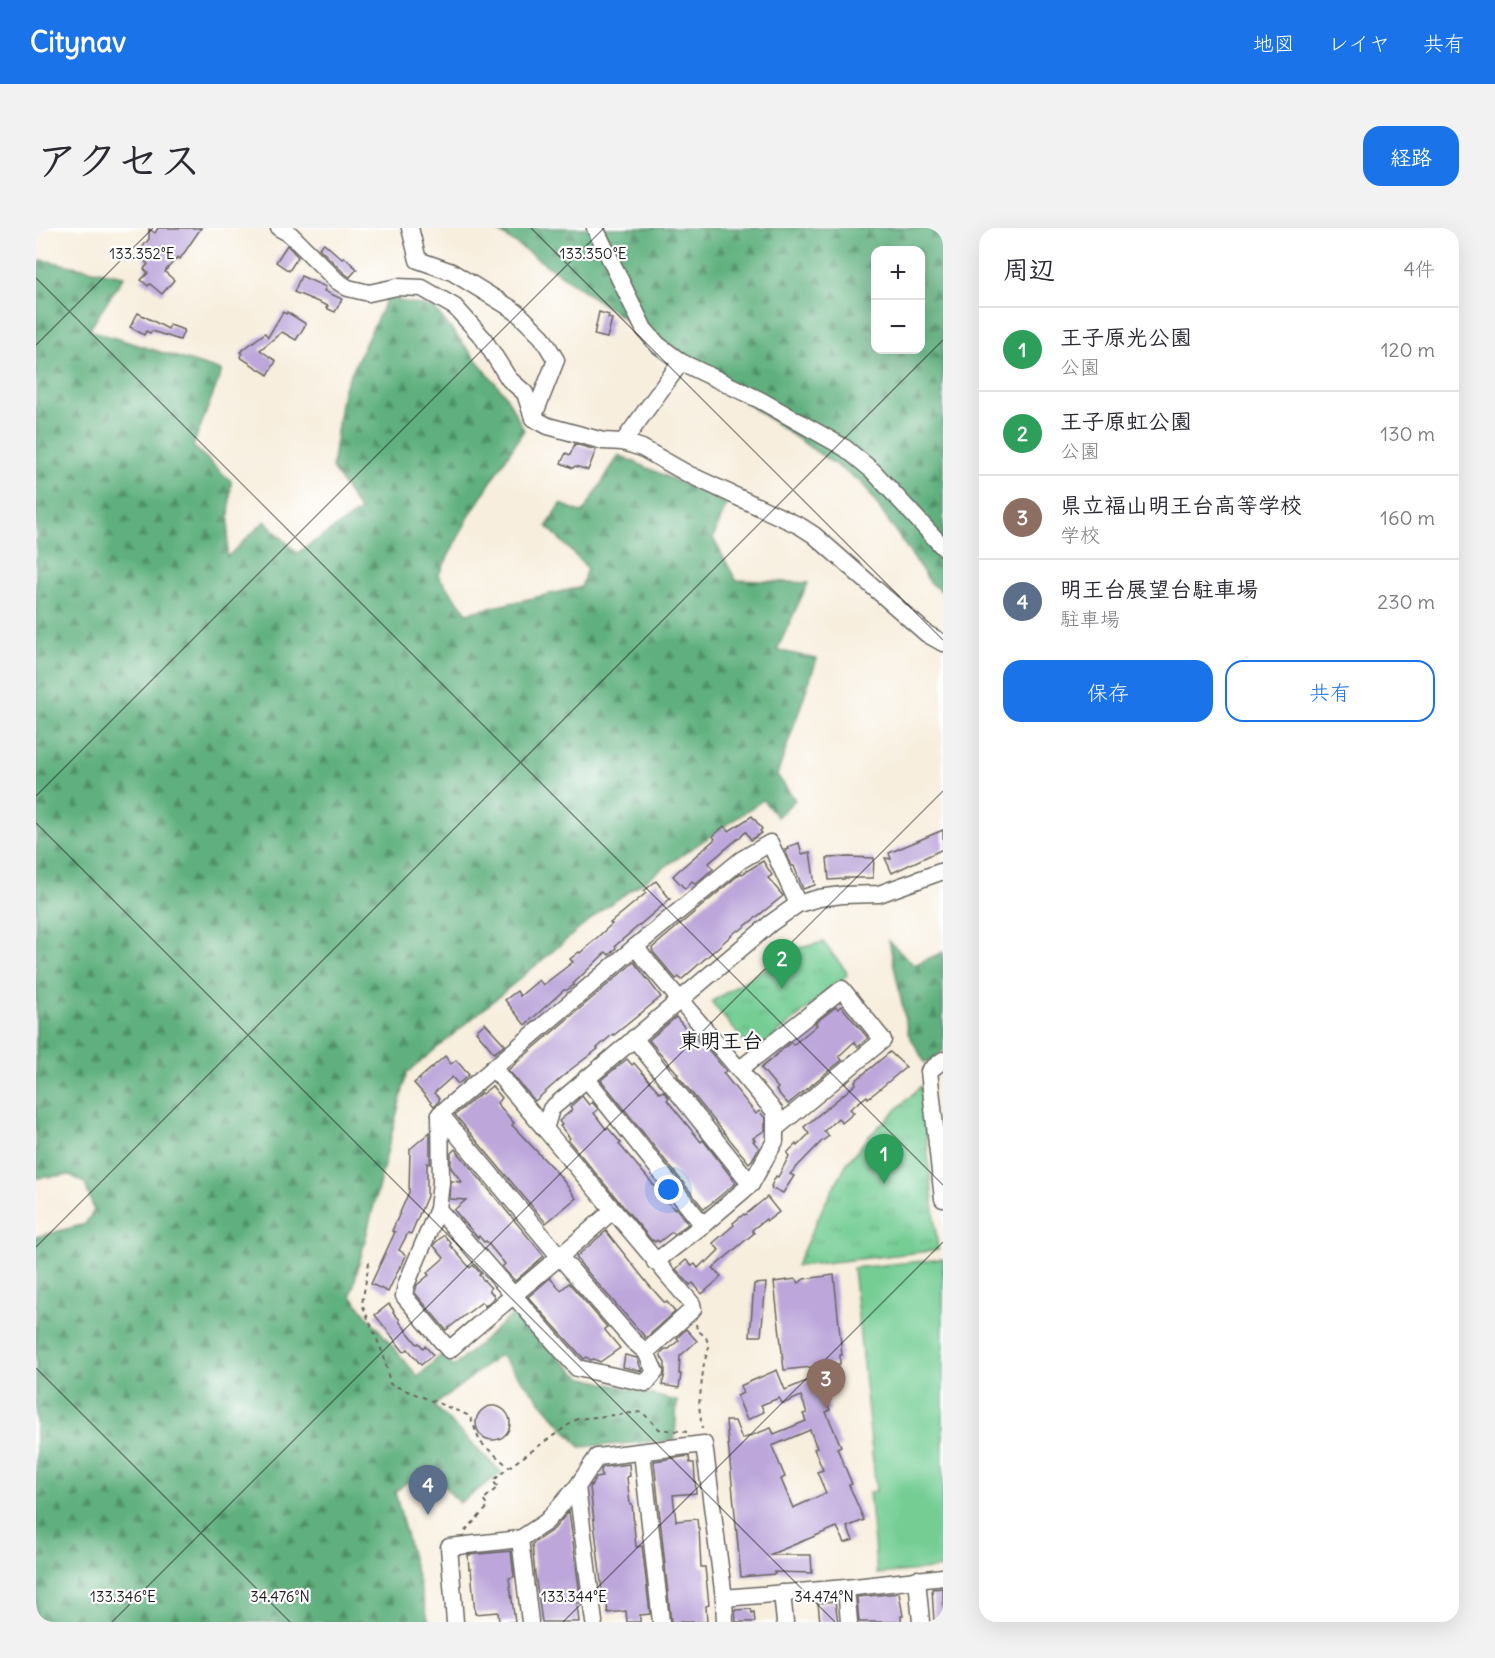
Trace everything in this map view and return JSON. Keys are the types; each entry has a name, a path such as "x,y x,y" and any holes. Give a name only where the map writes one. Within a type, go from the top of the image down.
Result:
{"street":[{"path":"410,228 418,260 452,272 510,307 542,337 556,360 533,418"},
{"path":"595,228 644,329 658,345 681,362 760,400 845,448 873,471 943,547"},
{"path":"288,230 337,280 348,288 369,293 397,286 422,288 455,308 483,338 509,379 525,393 533,418 549,426 603,441 622,442 642,448 688,474 800,526 814,535 927,634 943,643"},
{"path":"622,442 681,362"},
{"path":"612,1211 449,1350 404,1296 406,1285 438,1209 441,1182 440,1114 635,947 741,860 770,843 798,904"},
{"path":"545,1129 551,1109 771,923 798,904 831,896 879,894 943,871"},
{"path":"635,947 776,1112 775,1141 751,1184 655,1262"},
{"path":"740,1069 842,989 883,1040 776,1128"},
{"path":"634,1038 751,1184"},
{"path":"943,1060 929,1071 943,1199"},
{"path":"493,1068 692,1304 693,1309 646,1352"},
{"path":"586,1078 703,1225"},
{"path":"438,1209 577,1368 646,1383 655,1372 646,1352 633,1341 560,1257 440,1114"},
{"path":"455,1622 448,1547 520,1539 546,1522 577,1487 597,1457 704,1444 724,1598 725,1622"},
{"path":"642,1452 661,1622"},
{"path":"577,1487 594,1622"},
{"path":"520,1539 530,1622"},
{"path":"724,1598 943,1577"},
{"path":"916,1579 921,1622"},
{"path":"846,1588 849,1622"},
{"path":"782,1593 785,1622"}],"path":[{"path":"369,1263 362,1304 384,1356 390,1384 470,1416 480,1442 508,1467"},
{"path":"693,1309 697,1330 706,1337 709,1347 704,1363 699,1405 704,1444"},
{"path":"459,1537 489,1507 483,1500 498,1487 493,1481 508,1467 577,1419 642,1412 659,1429 686,1430 704,1444"}],"green space":[{"path":"493,228 943,228 943,592 932,585 863,484"},
{"path":"42,260 124,276 89,330 222,371 193,446 231,481 227,557 265,521 297,553 360,511 332,468 343,390 387,298 434,308 506,396 524,430 471,513 438,576 467,613 581,587 587,568 547,526 561,504 583,513 619,455 727,504 713,538 736,580 808,583 777,650 817,659 777,775 795,800 777,817 763,800 602,910 407,1073 351,1296 418,1377 443,1353 453,1367 512,1315 581,1377 677,1401 675,1440 580,1447 500,1355 434,1406 502,1473 459,1503 427,1466 395,1492 429,1622 36,1622 36,1237 85,1224 94,1211 85,1183 70,1175 36,1178 36,266"},
{"path":"889,941 914,965 943,952 943,1051 925,1063 908,1033"},
{"path":"823,942 846,971 847,976 754,1053 711,1002 796,949"},
{"path":"921,1086 938,1250 796,1266 824,1205 847,1163 870,1135"},
{"path":"943,1259 943,1568 877,1574 869,1492 876,1491 853,1268"}],"building":[{"path":"158,228 201,228 180,259 178,257 166,270 165,272 174,280 162,294 141,280 148,273 144,269 148,264 143,260 148,255 141,249 149,239 149,229 155,233"},
{"path":"324,243 357,269 350,277 319,248"},
{"path":"287,245 298,257 289,271 276,262"},
{"path":"301,276 326,287 324,291 342,299 335,312 326,308 328,306 294,292"},
{"path":"283,312 286,314 287,312 306,324 296,340 282,332 260,350 276,361 268,375 240,357 242,353 240,352 265,333 268,337"},
{"path":"599,312 609,315 608,318 612,319 607,338 594,335"},
{"path":"138,313 168,329 170,325 184,330 180,340 152,331 150,333 146,331 144,335 130,327"},
{"path":"575,444 596,450 588,470 575,466 573,468 561,463 566,453 570,455"},
{"path":"752,816 762,829 760,831 762,833 751,840 746,832 709,863 713,869 695,884 692,881 685,889 673,876 715,839 713,836 724,826 729,831"},
{"path":"943,830 943,849 892,873 885,858 891,859 889,853"},
{"path":"799,843 802,854 810,852 815,885 803,889 785,850"},
{"path":"827,858 874,858 873,878 829,880"},
{"path":"763,861 772,875 768,878 783,896 734,933 681,980 679,977 676,979 652,948 741,873"},
{"path":"656,881 670,899 615,946 616,948 609,955 606,952 574,985 564,990 525,1025 505,1000 517,991 520,996 539,980 543,985 573,962 570,959 612,924 610,923 646,893 644,891"},
{"path":"634,962 661,997 613,1034 535,1101 508,1070"},
{"path":"841,1006 868,1038 858,1047 854,1042 839,1056 842,1060 788,1104 761,1068 791,1042 793,1045 817,1025 815,1023 836,1007 838,1009"},
{"path":"676,1017 691,1035 693,1034 701,1044 703,1043 726,1071 723,1073 756,1114 759,1111 765,1118 765,1130 753,1138 759,1148 749,1163 649,1040"},
{"path":"485,1023 505,1045 494,1053 476,1031"},
{"path":"890,1052 906,1067 868,1098 867,1096 850,1109 854,1113 842,1123 838,1118 824,1131 829,1136 790,1174 794,1176 783,1193 771,1189 776,1176 778,1177 789,1156 787,1153 809,1134 804,1127"},
{"path":"445,1056 451,1064 456,1060 469,1075 458,1084 452,1077 434,1093 439,1101 434,1106 414,1083"},
{"path":"627,1059 632,1065 634,1063 660,1093 663,1091 669,1098 667,1100 701,1142 703,1140 736,1183 704,1209 601,1080"},
{"path":"492,1086 502,1098 497,1103 514,1123 512,1125 560,1176 576,1198 546,1223 455,1115"},
{"path":"582,1096 589,1105 592,1102 598,1109 594,1113 606,1129 608,1128 621,1143 619,1144 688,1224 659,1242 652,1241 568,1140 570,1138 560,1126 562,1125 559,1121 572,1110 570,1107"},
{"path":"430,1132 427,1196 411,1234 408,1233 399,1250 406,1255 388,1292 371,1284 395,1232 392,1231 409,1192 410,1149"},
{"path":"455,1149 544,1256 515,1281 502,1267 505,1264 486,1241 484,1242 479,1236 478,1238 454,1210 466,1200 450,1199 451,1181 462,1182 451,1168 451,1153"},
{"path":"767,1197 779,1212 752,1230 754,1233 713,1268 721,1276 702,1294 693,1283 690,1285 676,1269 686,1260 698,1268 705,1261 706,1263 719,1250 713,1243 734,1225 733,1223"},
{"path":"606,1231 648,1284 675,1312 646,1338 576,1257"},
{"path":"444,1235 470,1268 473,1265 481,1274 479,1275 491,1288 489,1290 495,1297 485,1306 482,1302 446,1330 415,1293 417,1285 444,1258 434,1246"},
{"path":"834,1275 842,1355 840,1355 840,1364 784,1370 774,1282 796,1279 799,1283 804,1279"},
{"path":"550,1278 561,1290 569,1283 607,1327 604,1329 620,1348 600,1362 587,1357 584,1359 528,1297"},
{"path":"766,1283 761,1336 750,1336 754,1284"},
{"path":"389,1304 417,1344 419,1343 423,1348 425,1346 433,1355 421,1365 408,1349 404,1352 375,1315"},
{"path":"686,1329 697,1341 680,1356 679,1388 662,1385 665,1363 661,1353 679,1340 677,1338"},
{"path":"625,1355 637,1358 642,1371 623,1367"},
{"path":"777,1370 785,1390 816,1377 830,1410 826,1412 841,1446 837,1448 864,1520 847,1527 853,1540 845,1543 837,1527 769,1555 811,1555 812,1573 774,1572 775,1574 741,1577 726,1421 735,1421 742,1439 771,1428 774,1434 806,1421 803,1414 807,1413 801,1396 785,1403 782,1403 779,1398 761,1405 764,1412 747,1420 737,1396 743,1393 740,1386","holes":["810,1430 817,1448 814,1449 823,1470 817,1472 826,1493 793,1508 781,1479 785,1477 772,1446"]},
{"path":"493,1406 505,1411 510,1423 505,1435 493,1440 481,1435 476,1423 481,1411"},
{"path":"689,1456 690,1463 694,1463 696,1493 673,1495 676,1521 697,1519 701,1567 705,1567 709,1605 706,1606 707,1622 671,1622 654,1461"},
{"path":"629,1464 630,1476 627,1477 636,1547 642,1546 650,1614 640,1615 640,1622 627,1622 626,1611 608,1613 605,1591 602,1591 590,1487 596,1478 602,1477 603,1467"},
{"path":"569,1511 581,1603 577,1603 579,1622 542,1622 532,1544 554,1529"},
{"path":"511,1551 514,1577 509,1578 515,1622 499,1622 498,1612 475,1614 468,1555"},
{"path":"943,1588 943,1622 934,1622 932,1589"},
{"path":"899,1593 903,1616 901,1616 901,1622 859,1622 857,1597"},
{"path":"835,1601 838,1622 820,1622 818,1603"},
{"path":"751,1609 752,1613 754,1612 755,1622 736,1622 735,1610"}],"place":[{"name":"王子原虹公園","path":"782,989"},
{"name":"王子原光公園","path":"884,1184"},
{"name":"県立福山明王台高等学校","path":"826,1409"},
{"name":"明王台展望台駐車場","path":"428,1515"}],"district":[{"name":"東明王台","path":"721,1040"}]}
